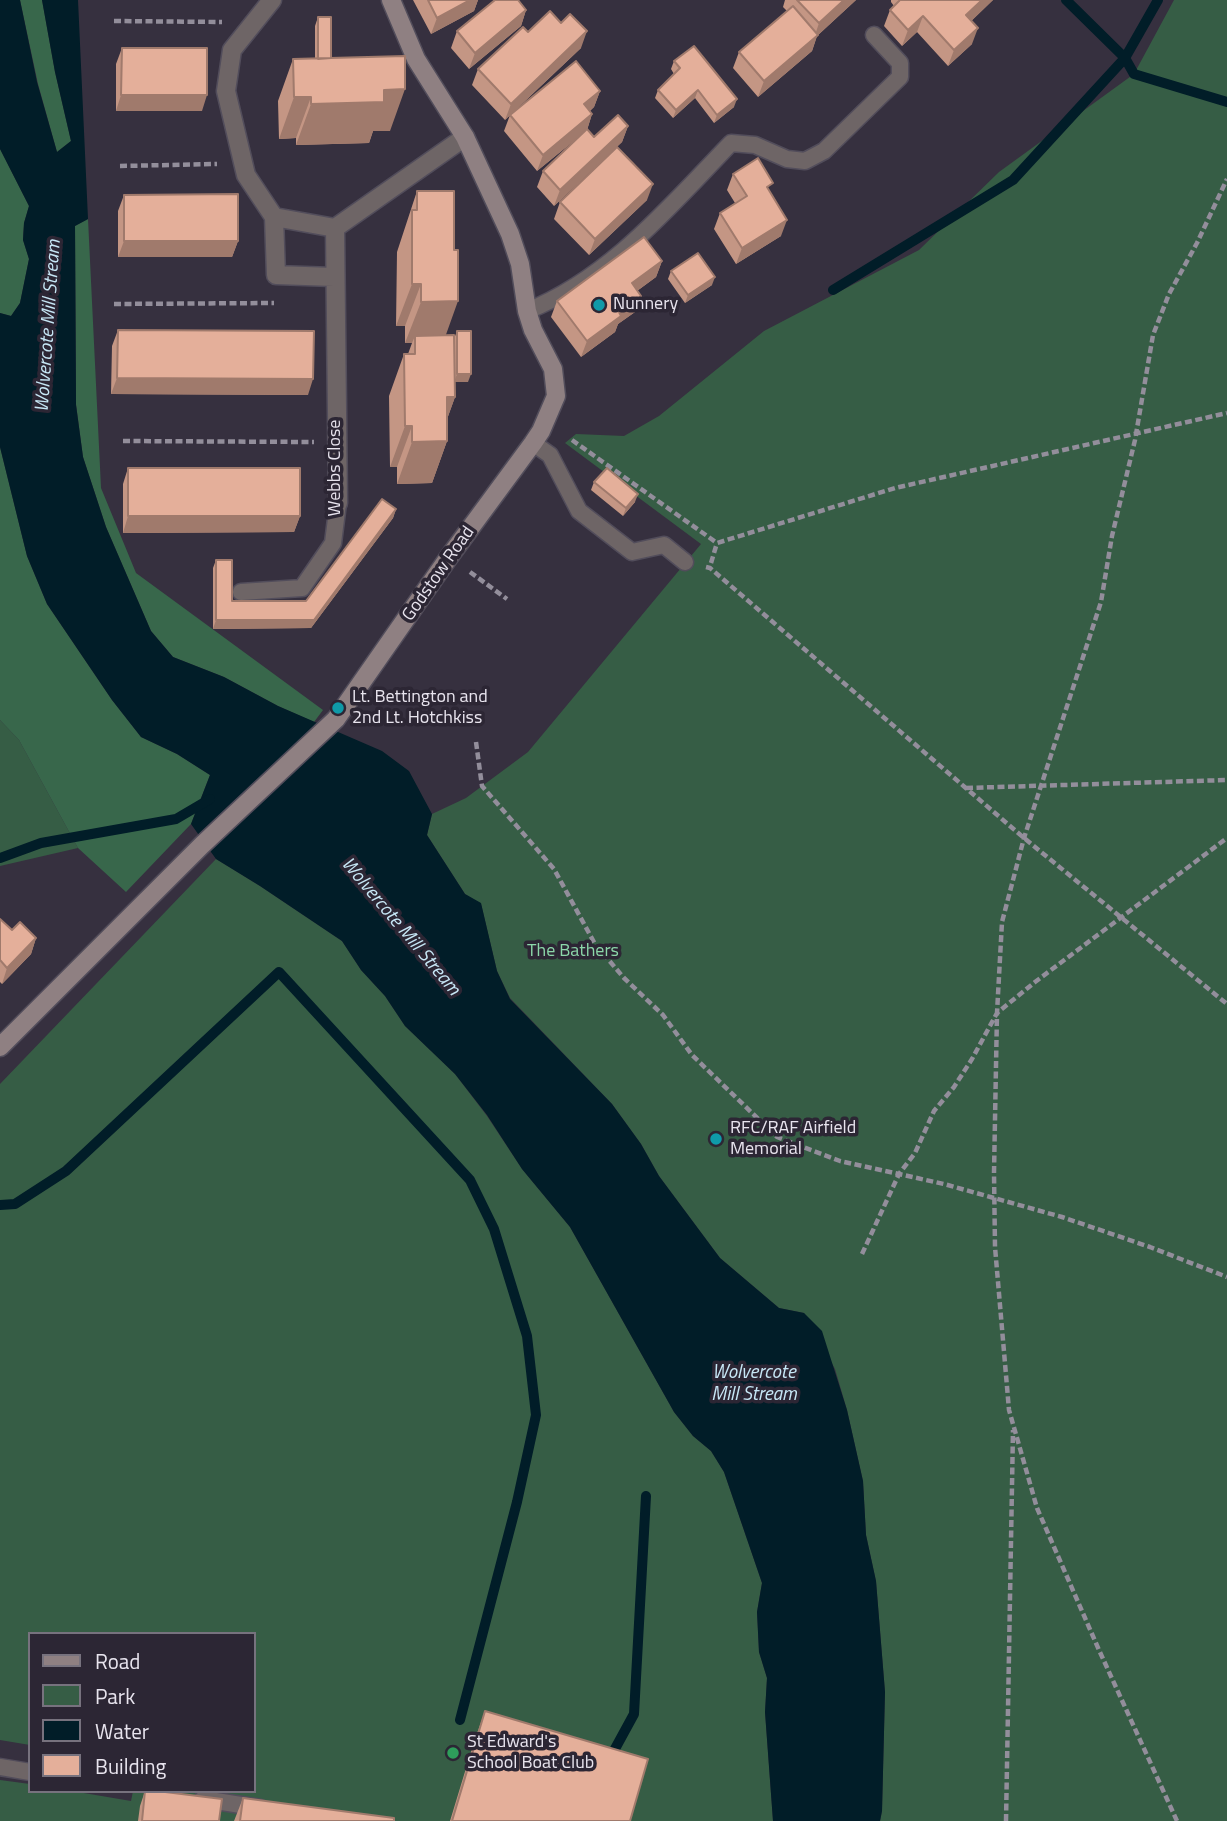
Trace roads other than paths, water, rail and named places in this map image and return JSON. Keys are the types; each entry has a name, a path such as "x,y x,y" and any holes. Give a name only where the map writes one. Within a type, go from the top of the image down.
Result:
{"street":[{"path":"272,0 232,50 226,90 246,175 274,217 276,275 334,277"},
{"name":"Godstow Road","path":"0,1047 202,845 336,719 537,437 556,396 553,369 533,330 527,311 520,264 510,234 465,137 416,59 391,0"},
{"path":"274,217 335,229 465,137"},
{"name":"Webbs Close","path":"335,229 338,503"}],"lane":[{"path":"527,311 551,302 605,266 641,235 731,143 755,145 787,159 805,161 824,151 900,77 900,63 874,35"},
{"path":"537,437 550,454 579,511 632,552 664,545 685,562"},
{"name":"Webbs Close","path":"241,592 302,588 333,543 338,503"},
{"path":"0,1767 28,1772"},
{"path":"192,1798 274,1810"}],"water":[{"name":"Wolvercote Mill Stream","path":"0,0 20,0 37,82 57,152 71,141 42,0 78,0 88,219 75,226 76,405 83,457 106,527 151,631 173,657 224,677 278,706 382,751 409,771 432,814 427,835 465,894 481,903 497,971 510,999 612,1104 641,1144 659,1176 720,1258 779,1308 804,1313 822,1331 847,1410 863,1481 866,1535 876,1581 885,1692 880,1821 773,1821 765,1712 767,1678 759,1652 757,1612 762,1583 724,1472 711,1451 693,1436 674,1412 570,1227 522,1169 487,1115 455,1074 405,1026 342,941 216,859 191,824 210,775 177,754 141,737 112,700 47,604 27,556 0,447 0,313 11,316 20,303 29,259 23,240 29,206 0,149"}],"waterway":[{"path":"1066,0 1125,58 1134,74 1227,102"},
{"path":"833,290 1013,180 1125,58 1158,0"},
{"path":"0,858 41,843 176,819 210,799"},
{"path":"0,1205 15,1204 66,1171 279,972 470,1180 494,1229 527,1336 536,1415 517,1502 460,1720"},
{"path":"610,1758 634,1714 646,1496"}],"place":[{"name":"Nunnery","path":"599,305"},
{"name":"Lt. Bettington and 2nd Lt. Hotchkiss","path":"338,708"},
{"name":"RFC/RAF Airfield Memorial","path":"716,1139"},
{"name":"St Edward's School Boat Club","path":"453,1753"}],"park label":[{"name":"The Bathers","path":"573,952"}]}
